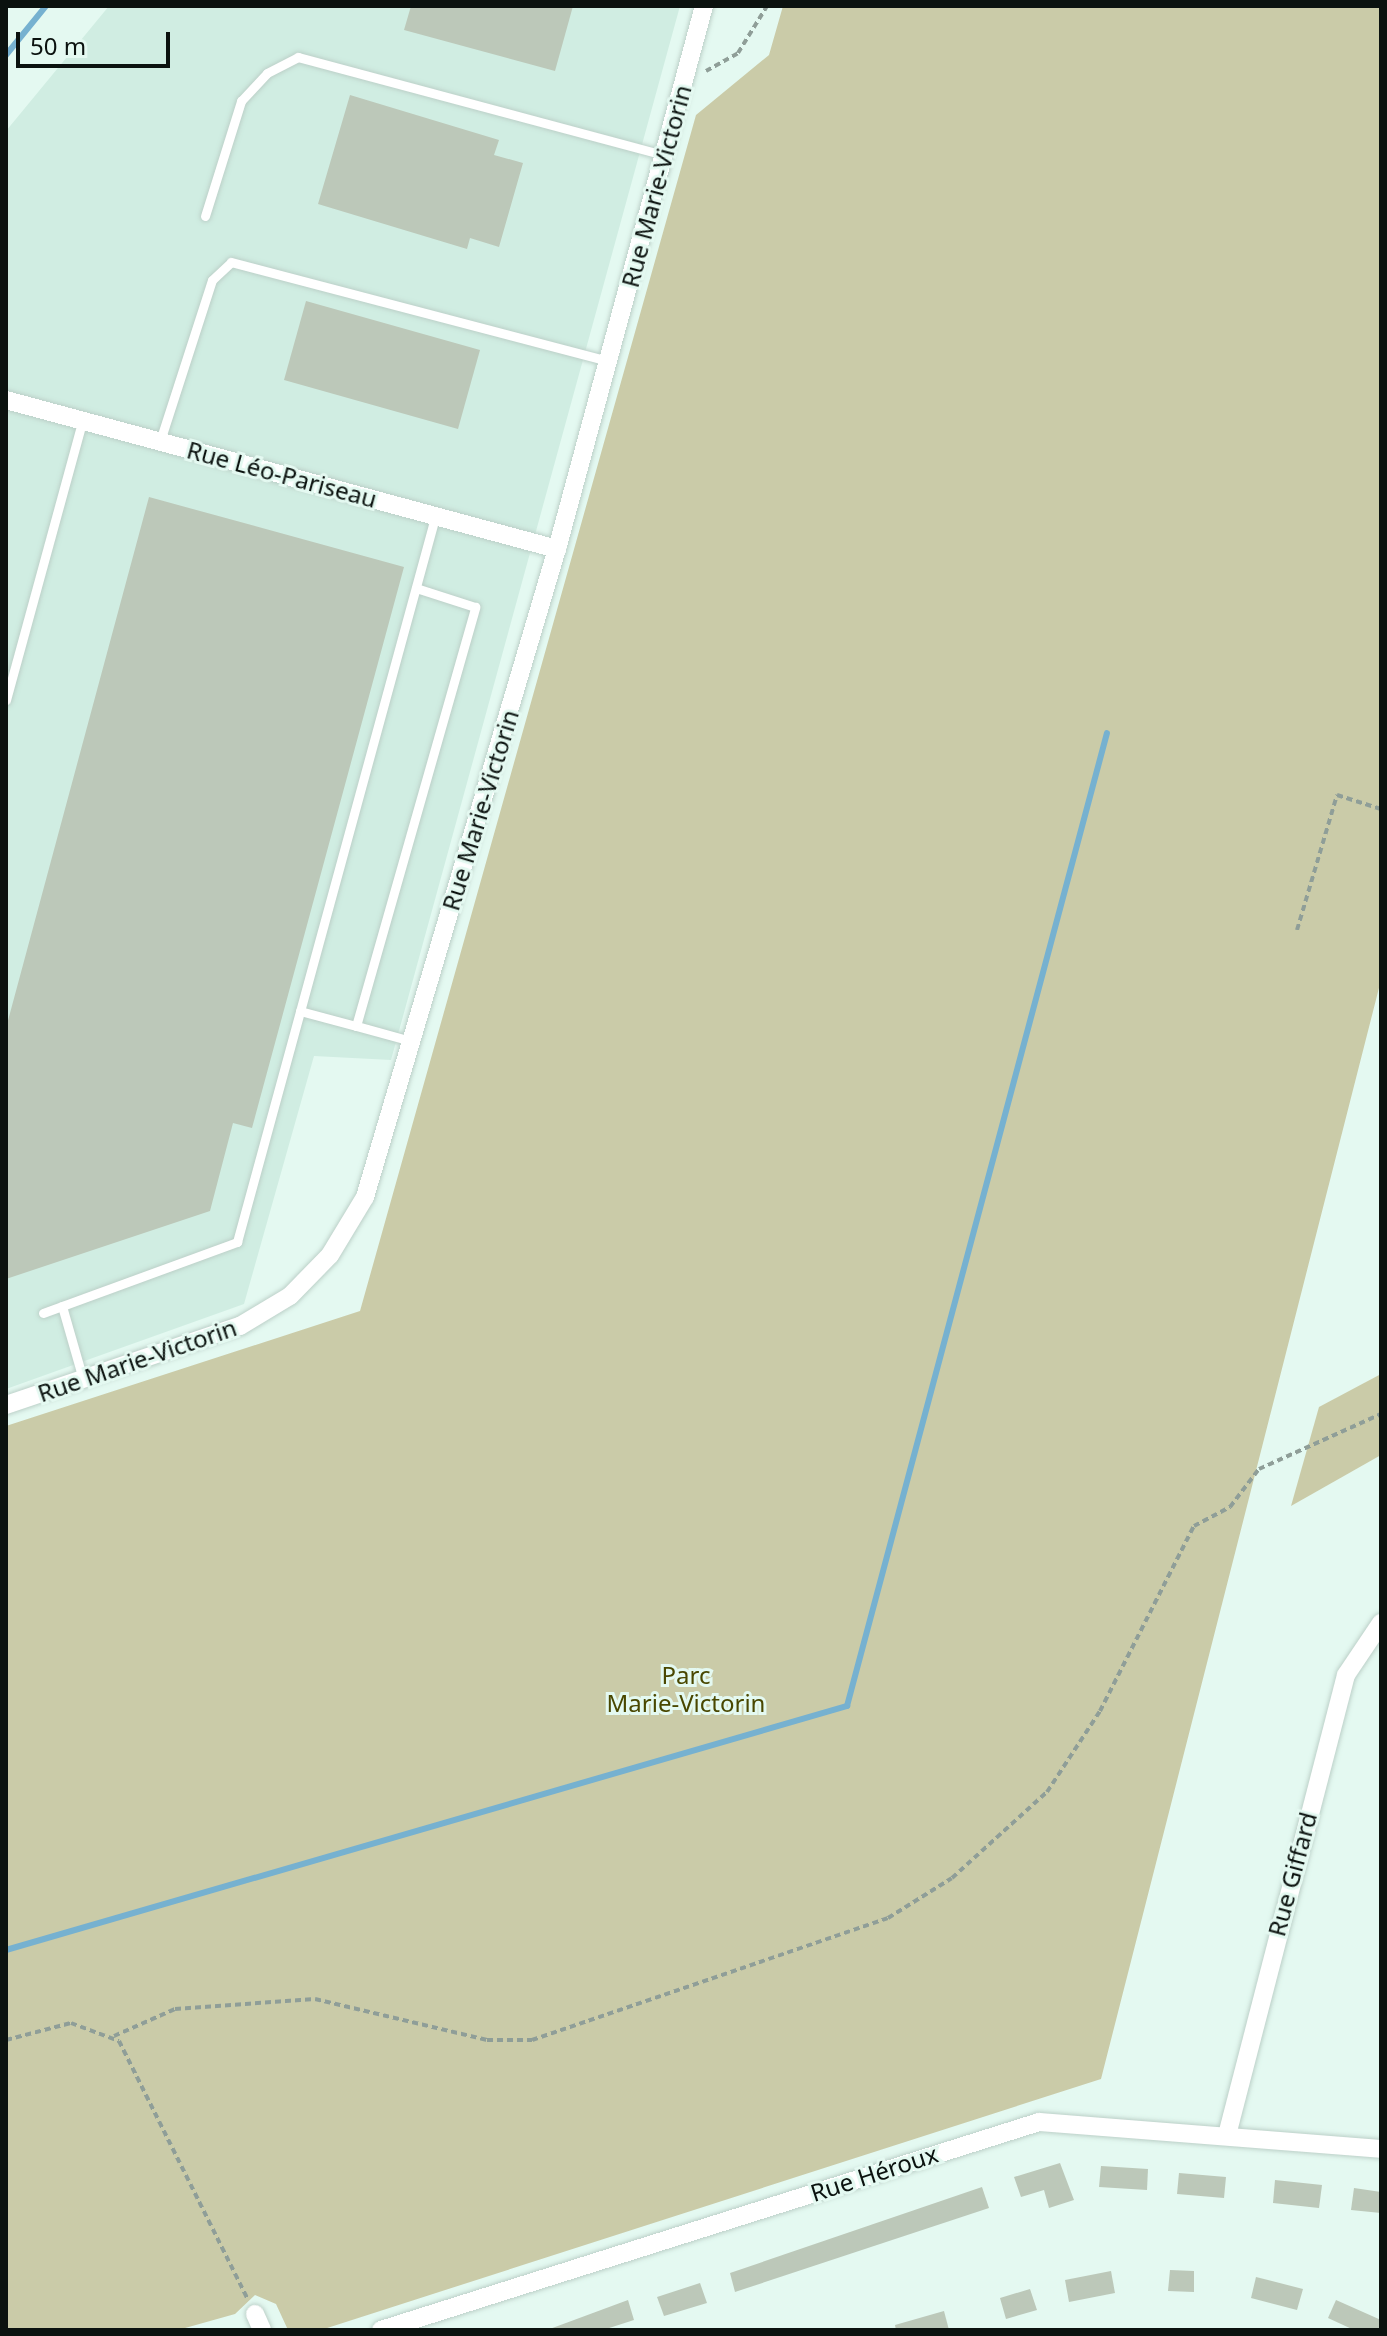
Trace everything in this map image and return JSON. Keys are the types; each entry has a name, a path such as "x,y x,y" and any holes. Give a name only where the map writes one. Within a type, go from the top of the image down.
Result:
{"street":[{"name":"Rue Marie-Victorin","path":"6,1405 240,1326 290,1296 330,1255 365,1197 557,549 704,6"},
{"name":"Rue Léo-Pariseau","path":"6,400 557,549"},
{"name":"Rue Giffard","path":"1227,2135 1346,1675 1381,1623"},
{"name":"Rue Héroux","path":"381,2330 1039,2122 1381,2149"}],"lane":[{"path":"205,216 241,101 267,73 298,57 664,155"},
{"path":"160,441 212,280 231,262 609,361"},
{"path":"6,700 83,419"},
{"path":"43,1313 237,1242 435,517"},
{"path":"356,1026 475,607 416,588"},
{"path":"300,1011 411,1041"},
{"path":"62,1306 83,1379"}],"path":[{"path":"683,84 738,53 767,6"},
{"path":"1297,930 1337,795 1381,809"},
{"path":"114,2036 175,2009 315,1999 473,2038 532,2040 888,1918 952,1878 1047,1792 1100,1711 1194,1526 1230,1507 1259,1469 1381,1414"},
{"path":"6,2040 71,2023 114,2036 136,2066 259,2322"}],"shaded area":[{"path":"109,6 680,6 391,1060 314,1056 244,1304 6,1389 6,131"}],"green space":[{"name":"Parc Marie-Victorin","path":"783,6 1381,6 1381,980 1101,2079 321,2330 288,2330 276,2304 255,2295 235,2314 178,2330 6,2330 6,1426 360,1311 696,115 769,55"},
{"path":"1381,1374 1381,1455 1291,1506 1319,1407"}],"building":[{"path":"411,6 573,6 555,71 404,30"},
{"path":"350,95 499,140 494,155 523,163 499,247 470,238 467,249 318,204"},
{"path":"306,301 480,350 458,429 284,380"},
{"path":"149,497 404,567 252,1128 233,1123 210,1211 6,1279 6,1028"},
{"path":"1060,2163 1074,2200 1049,2208 1044,2190 1021,2197 1014,2177"},
{"path":"1101,2166 1148,2169 1147,2190 1099,2187"},
{"path":"1179,2173 1226,2177 1224,2198 1177,2194"},
{"path":"1275,2180 1322,2185 1319,2208 1273,2203"},
{"path":"982,2187 989,2208 735,2292 730,2273"},
{"path":"1354,2188 1381,2192 1381,2213 1351,2210"},
{"path":"1170,2270 1194,2271 1194,2292 1168,2291"},
{"path":"1111,2271 1115,2293 1069,2302 1065,2280"},
{"path":"1256,2277 1303,2289 1297,2310 1251,2298"},
{"path":"700,2283 707,2303 664,2316 657,2297"},
{"path":"1030,2289 1037,2310 1006,2319 1000,2298"},
{"path":"628,2300 634,2320 603,2330 547,2330"},
{"path":"1336,2300 1381,2320 1381,2330 1354,2330 1328,2318"},
{"path":"944,2311 949,2330 896,2330 895,2325"}],"waterway":[{"path":"6,55 46,6"},
{"path":"6,1950 847,1706 1107,733"}]}
